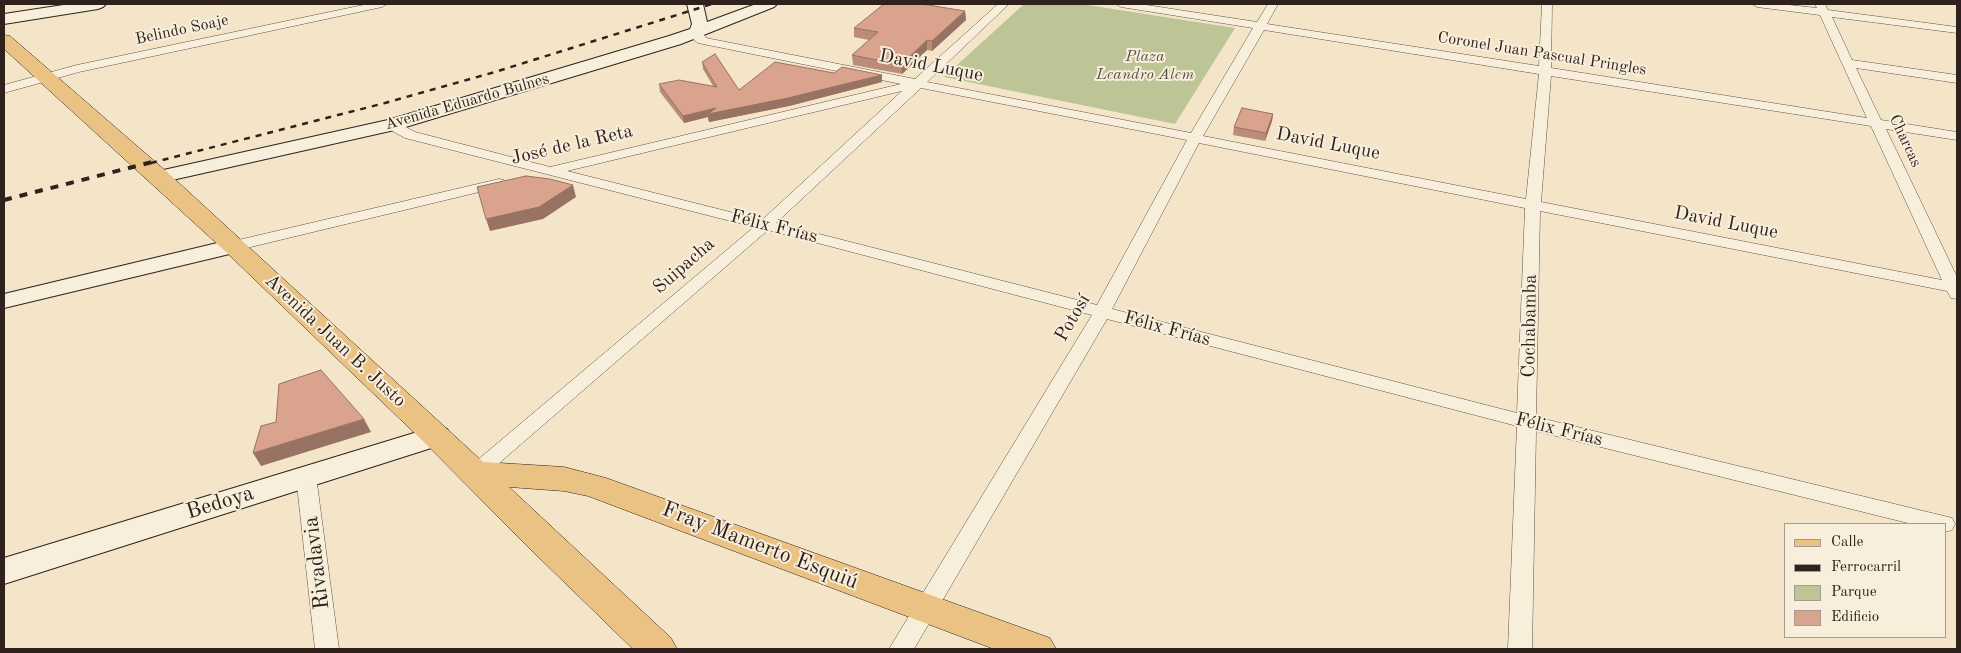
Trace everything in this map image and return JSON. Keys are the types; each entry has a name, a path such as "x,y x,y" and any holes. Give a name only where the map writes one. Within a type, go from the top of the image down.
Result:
{"main road":[{"path":"4,19 98,4"},
{"path":"695,4 700,24 697,32"},
{"name":"Avenida Eduardo Bulnes","path":"159,177 392,125 697,32 769,4"},
{"name":"Avenida Juan B. Justo","path":"4,40 234,246 437,436 658,649"},
{"path":"4,301 234,246"},
{"name":"Bedoya","path":"4,571 437,436"},
{"name":"Fray Mamerto Esquiú","path":"475,474 564,479 594,486 1037,649"}],"street":[{"name":"Belindo Soaje","path":"4,89 77,69 382,4"},
{"name":"Suipacha","path":"475,474 765,225 1004,4"},
{"name":"Coronel Juan Pascual Pringles","path":"1121,4 1957,136"},
{"name":"Potosí","path":"901,649 1102,312 1195,138 1273,4"},
{"name":"Cochabamba","path":"1520,649 1533,205 1546,71 1547,4"},
{"path":"1757,4 1823,8 1957,30"},
{"name":"Charcas","path":"1823,8 1956,290"},
{"name":"David Luque","path":"697,32 698,38 702,41 1956,290"},
{"path":"1849,63 1957,79"},
{"name":"José de la Reta","path":"234,246 918,83"},
{"name":"Félix Frías","path":"392,125 410,135 550,171 1528,422 1940,523"},
{"name":"Rivadavia","path":"306,476 327,649"}],"green space":[{"name":"Plaza Leandro Alem","path":"1024,4 1081,4 1235,28 1175,124 944,77"}],"building":[{"path":"884,4 922,4 965,11 932,41 927,40 901,65 852,55 878,32 854,28"},
{"path":"715,54 739,90 775,62 834,73 842,67 882,75 788,98 708,114 716,108 683,116 659,84 679,80 717,87 702,62"},
{"path":"1242,108 1273,114 1266,133 1234,127"},
{"path":"526,176 550,179 573,185 539,207 486,219 477,187"},
{"path":"321,370 364,419 253,453 261,426 276,422 279,384"}],"railway":[{"path":"151,163 385,103 495,72 712,4"},
{"path":"4,200 156,161"}]}
